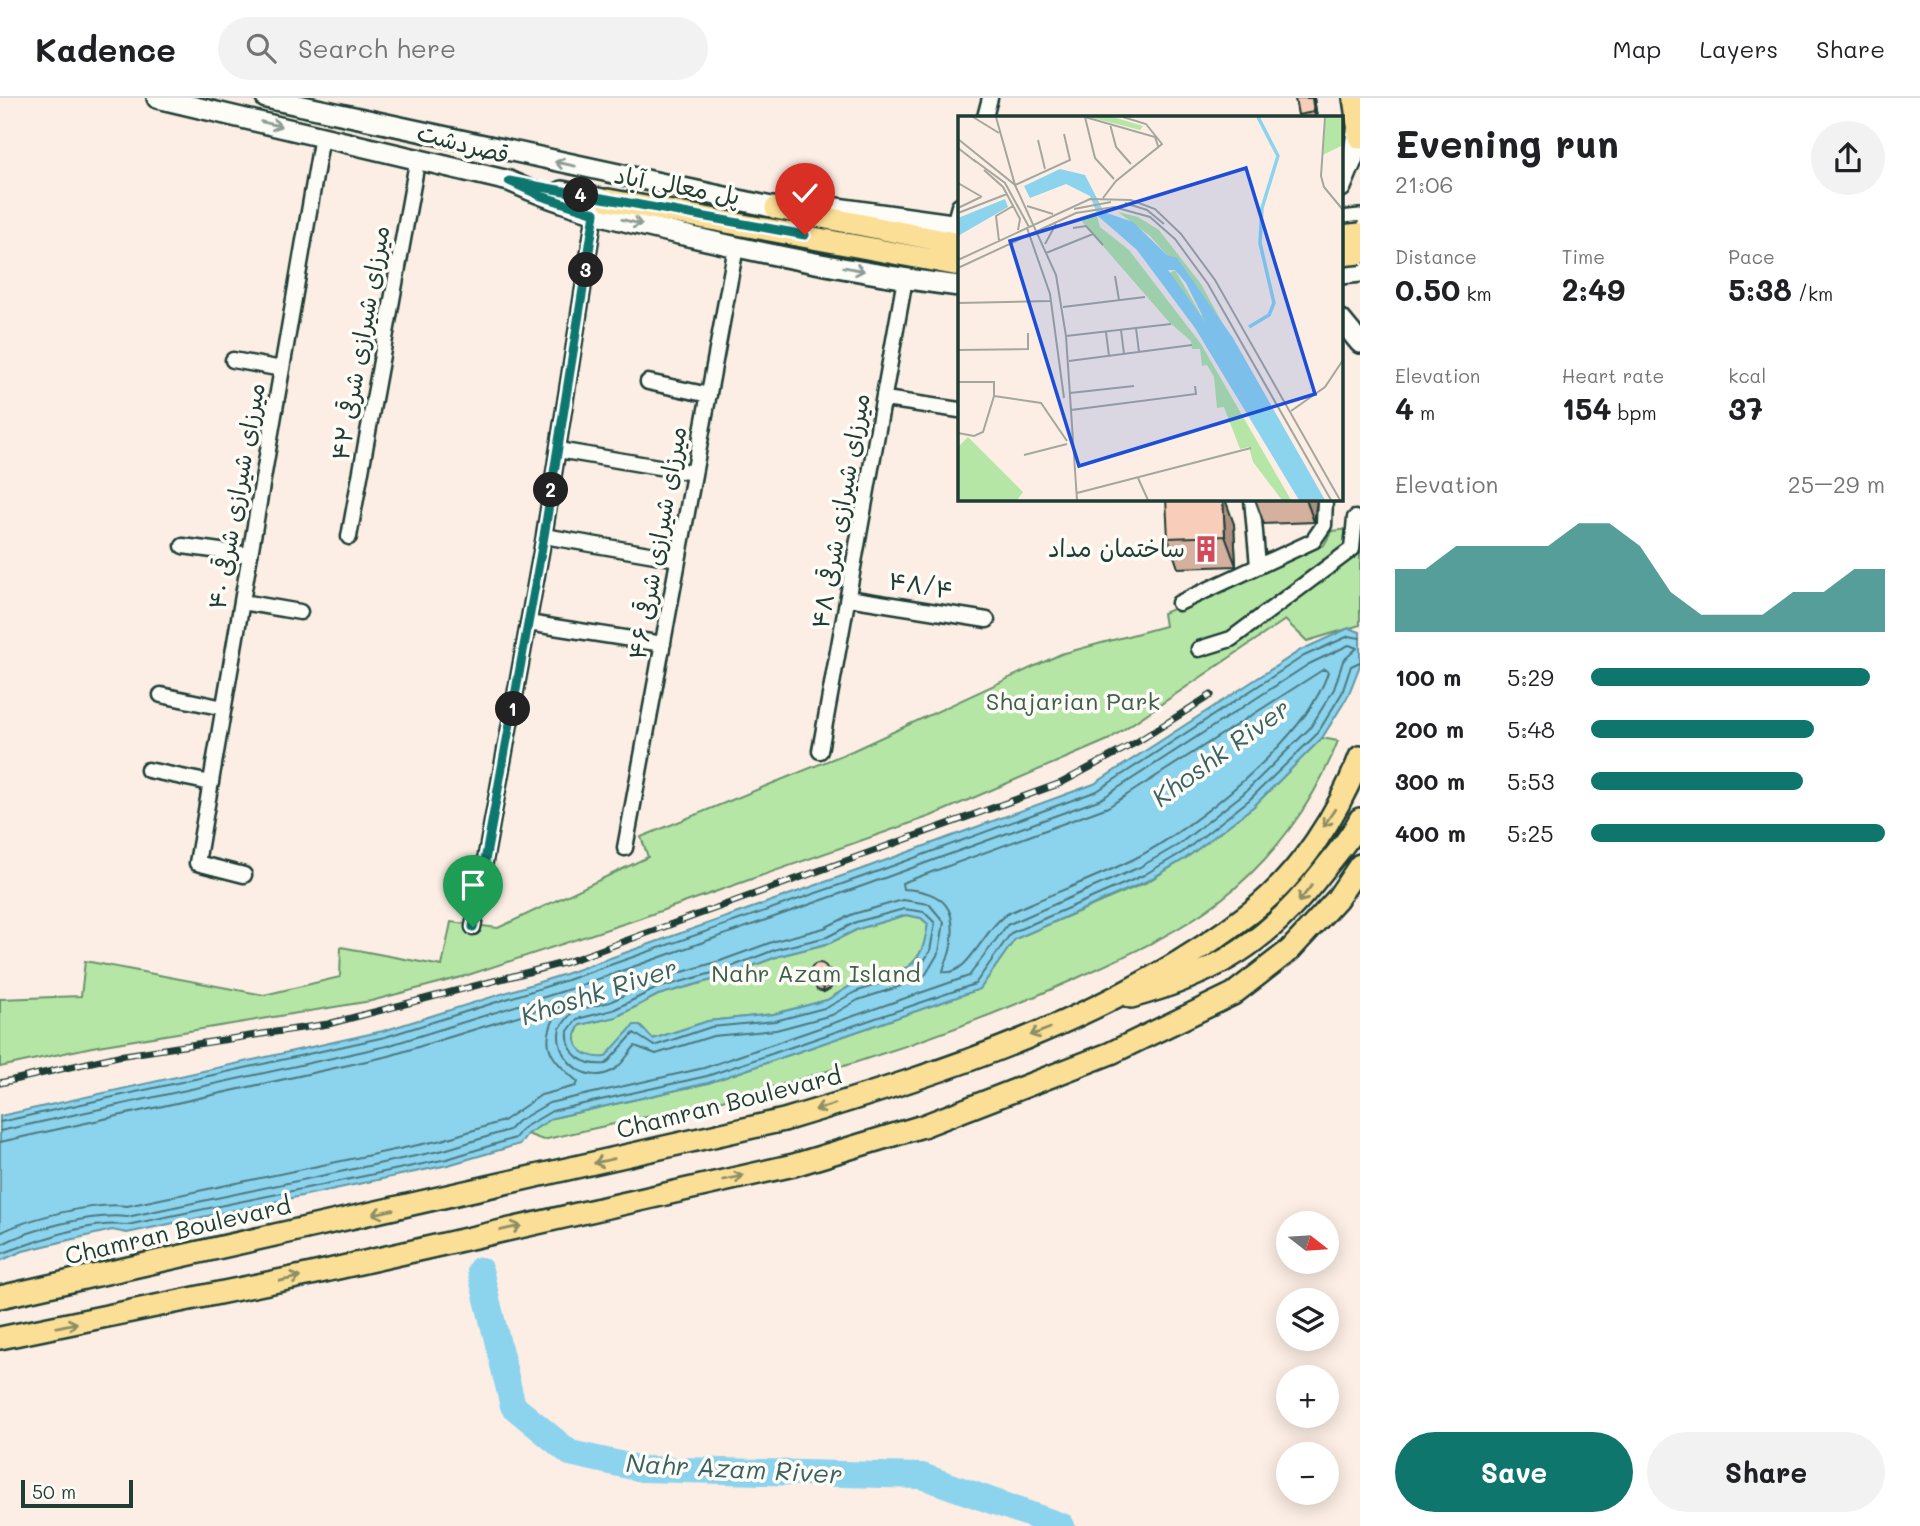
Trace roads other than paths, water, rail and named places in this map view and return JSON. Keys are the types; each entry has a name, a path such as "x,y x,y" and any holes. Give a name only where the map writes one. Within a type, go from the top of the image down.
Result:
{"main road":[{"name":"قصردشت","path":"157,98 418,157 509,181"},
{"name":"قصردشت","path":"266,98 776,208"},
{"path":"1342,185 1353,158 1359,132 1354,98"},
{"name":"پل معالی آباد","path":"509,181 601,207 958,265"},
{"path":"601,207 736,247 905,279 958,286"},
{"path":"776,208 958,225"},
{"path":"1342,221 1360,219"},
{"path":"1342,235 1360,234"},
{"path":"1342,238 1347,254 1342,263"},
{"path":"1342,255 1360,253"},
{"path":"1342,274 1360,272"},
{"path":"1342,321 1360,343"},
{"name":"Chamran Boulevard","path":"0,1297 784,1120 908,1083 1092,1012 1199,948 1253,911 1301,861 1334,812 1360,757"},
{"path":"1102,1005 1181,983 1219,964 1262,937 1297,904 1360,819"},
{"path":"0,1338 307,1275 794,1165 923,1126 1111,1052 1233,994 1290,950 1338,899 1360,865"}],"street":[{"path":"985,116 990,98"},
{"name":"۴۰ میرزای شیرازی شرقی","path":"244,875 197,863 322,136"},
{"name":"۴۲ میرزای شیرازی شرقی","path":"349,537 418,157"},
{"path":"473,927 601,207"},
{"name":"۴۶ میرزای شیرازی شرقی","path":"625,848 736,247"},
{"name":"۴۸ میرزای شیرازی شرقی","path":"820,751 905,279"},
{"path":"233,360 282,369"},
{"path":"648,382 709,395"},
{"path":"885,399 958,410"},
{"path":"558,450 694,473"},
{"path":"1252,500 1258,566"},
{"path":"1179,603 1313,541 1321,534 1325,500"},
{"path":"1199,649 1231,639 1356,547 1355,518"},
{"path":"544,536 678,559"},
{"path":"183,546 250,555"},
{"name":"۴۸/۴","path":"848,598 987,620"},
{"path":"242,602 300,612"},
{"path":"528,623 663,644"},
{"path":"161,695 224,708"},
{"path":"148,770 211,783"}],"water":[{"name":"Khoshk River","path":"1349,628 1360,632 1360,665 1348,696 1322,738 1254,806 1186,858 1147,881 1015,939 980,989 708,1083 553,1118 527,1134 520,1144 448,1165 127,1233 112,1230 23,1251 0,1261 0,1116 383,1031 565,974 862,869 1094,784 1301,650","holes":["906,915 921,918 928,924 927,930 922,948 913,963 852,985 827,1000 774,1014 708,1021 653,1039 639,1025 634,1025 605,1057 591,1056 576,1044 576,1032 580,1025 616,1017 658,995 726,976 779,956 830,943 858,929"]}],"waterway":[{"name":"Nahr Azam River","path":"480,1270 513,1406 570,1453 642,1469 922,1476 1062,1526"}],"railway":[{"path":"0,1083 118,1056 328,1024 567,962 1061,783 1137,742 1211,695"}],"place":[{"name":"ساختمان مداد","path":"1206,549"}],"park label":[{"name":"Shajarian Park","path":"1073,702"},
{"name":"Nahr Azam Island","path":"816,974"}]}
